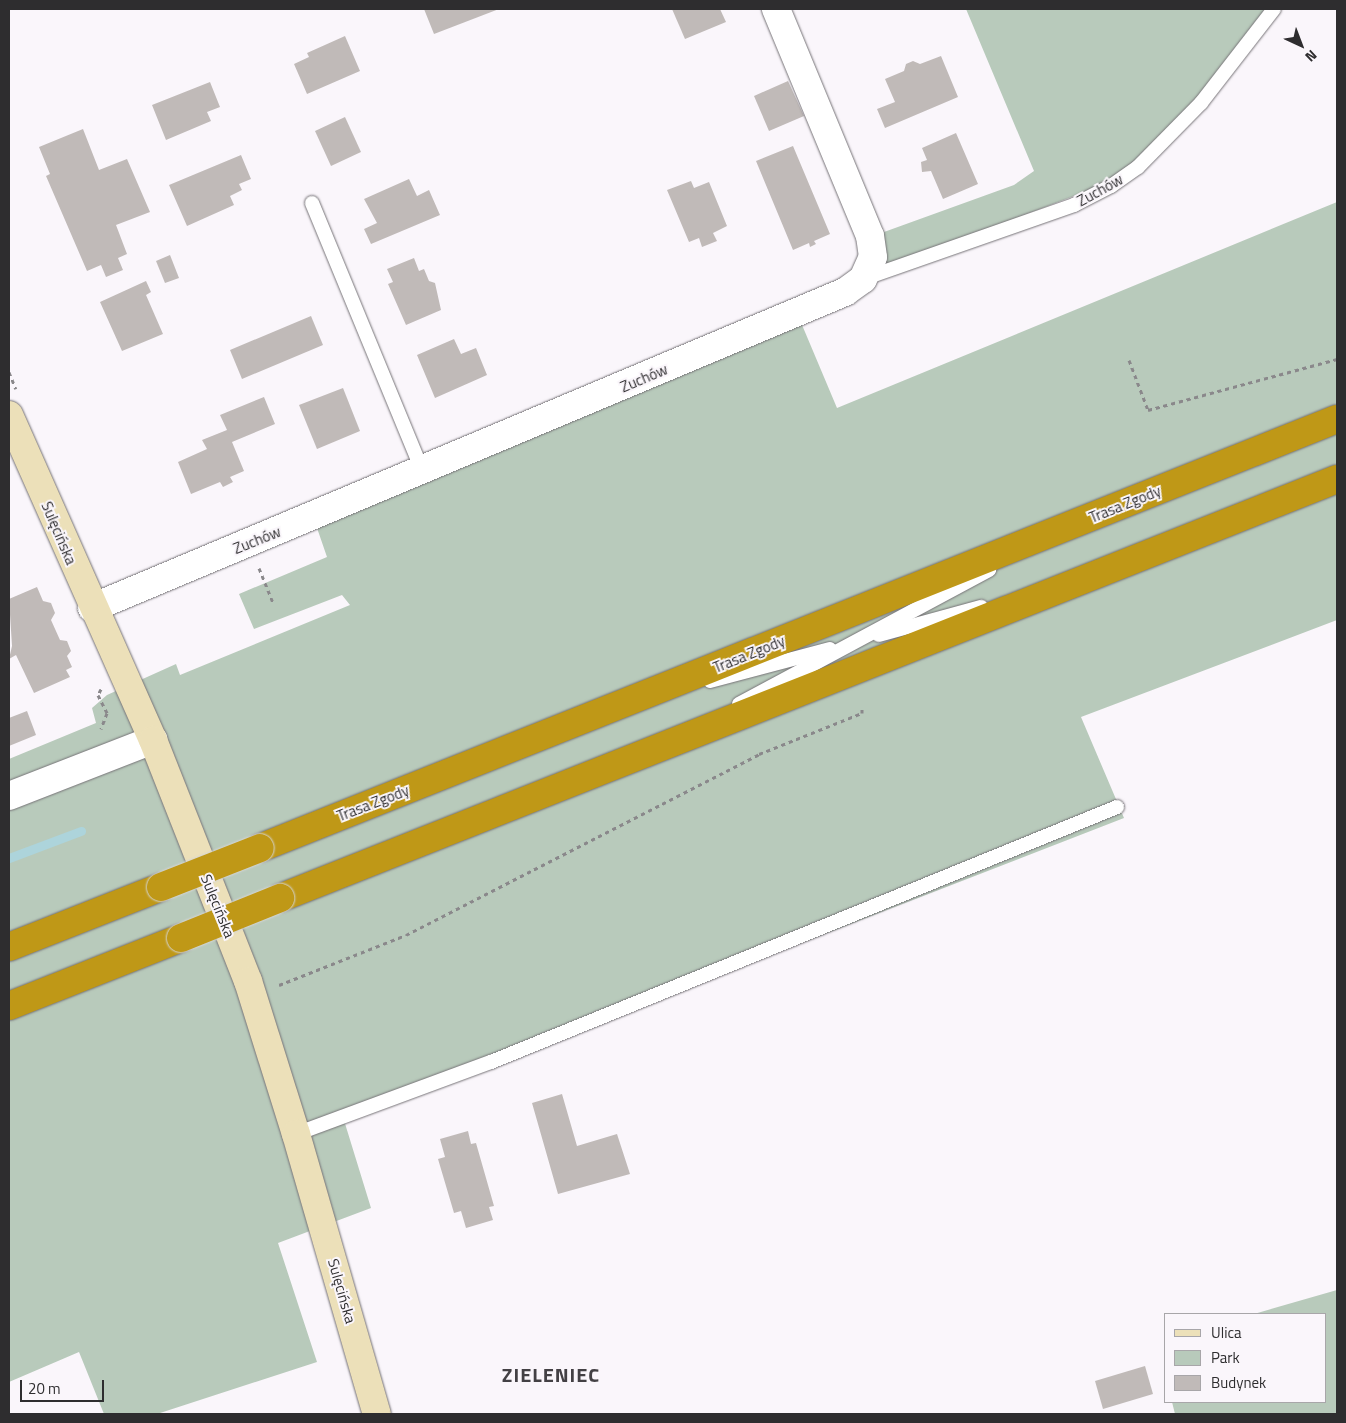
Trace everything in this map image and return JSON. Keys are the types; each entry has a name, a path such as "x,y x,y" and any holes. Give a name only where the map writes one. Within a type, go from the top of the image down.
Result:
{"highway":[{"name":"Trasa Zgody","path":"9,947 622,705 1337,419"},
{"path":"9,1006 1337,480"}],"street":[{"path":"776,9 870,236 873,257 863,279"},
{"name":"Zuchów","path":"92,608 423,472 845,292 863,279"},
{"name":"Sulęcińska","path":"9,415 92,608 153,740 248,982 296,1134 377,1414"},
{"path":"9,796 153,740"}],"lane":[{"name":"Zuchów","path":"863,279 1074,205 1111,186 1138,168 1201,103 1274,9"},
{"path":"312,203 423,472"},
{"path":"641,756 1078,523"},
{"path":"622,705 1096,576"},
{"path":"296,1134 491,1062 1117,807"}],"path":[{"path":"1129,360 1148,410 1337,359"},
{"path":"248,544 273,602"},
{"path":"276,986 406,935 759,754 862,714 862,708"}],"green space":[{"path":"966,9 1273,9 1227,70 1126,176 878,271 884,232 1014,185 1034,171"},
{"path":"1337,202 1337,620 1081,717 1124,818 351,1118 343,1117 371,1208 278,1243 317,1362 157,1414 104,1414 79,1352 9,1382 9,759 96,723 92,708 107,695 176,664 180,675 350,605 342,595 254,629 239,594 327,557 317,528 797,313 837,408"},
{"path":"1337,1290 1337,1414 1175,1414 1172,1403 1326,1403 1326,1313 1257,1313"}],"building":[{"path":"424,9 499,9 434,34"},
{"path":"672,9 720,9 726,22 685,39"},
{"path":"345,36 360,71 307,94 294,64 309,57 307,53"},
{"path":"941,56 958,97 885,128 877,109 895,102 885,79 904,71 906,64 913,61 920,64"},
{"path":"788,81 804,116 769,131 754,96"},
{"path":"210,82 220,107 207,112 211,121 166,140 152,105"},
{"path":"345,117 361,152 331,166 315,131"},
{"path":"83,129 99,170 127,159 150,212 116,225 127,254 118,258 123,270 106,277 101,265 87,271 46,176 50,174 39,147"},
{"path":"956,133 978,184 943,199 931,171 922,172 921,162 927,160 922,148"},
{"path":"793,146 830,234 814,241 816,244 810,247 809,243 793,250 756,161"},
{"path":"241,155 251,179 239,184 242,190 230,196 234,205 187,226 169,185"},
{"path":"409,179 417,196 429,190 440,215 371,244 364,229 377,223 364,199"},
{"path":"691,181 694,188 709,182 727,226 713,233 717,241 702,247 699,238 689,242 667,190"},
{"path":"170,255 179,278 165,283 156,261"},
{"path":"414,258 419,271 424,269 429,281 435,283 441,310 406,325 388,284 393,282 387,269"},
{"path":"146,281 151,292 146,295 163,334 122,351 100,302"},
{"path":"311,316 323,345 242,379 230,350"},
{"path":"454,339 461,354 476,348 487,375 435,398 417,355"},
{"path":"343,388 360,431 317,449 299,405"},
{"path":"264,397 275,424 232,442 244,471 230,477 233,482 223,487 220,482 191,494 178,462 207,449 202,440 227,430 220,415"},
{"path":"37,587 43,601 51,603 55,613 51,620 60,640 67,641 71,651 67,656 72,667 66,670 70,677 34,693 16,655 9,659 12,646 9,599"},
{"path":"27,711 36,735 9,746 9,718"},
{"path":"562,1094 577,1146 617,1134 630,1174 558,1194 532,1103"},
{"path":"468,1131 471,1144 476,1143 494,1206 489,1207 493,1220 466,1228 461,1211 454,1213 438,1159 445,1157 440,1139"},
{"path":"1145,1366 1153,1394 1103,1409 1095,1381"}],"waterway":[{"path":"9,858 81,831"}],"district":[{"name":"ZIELENIEC","path":"551,1374"}]}
